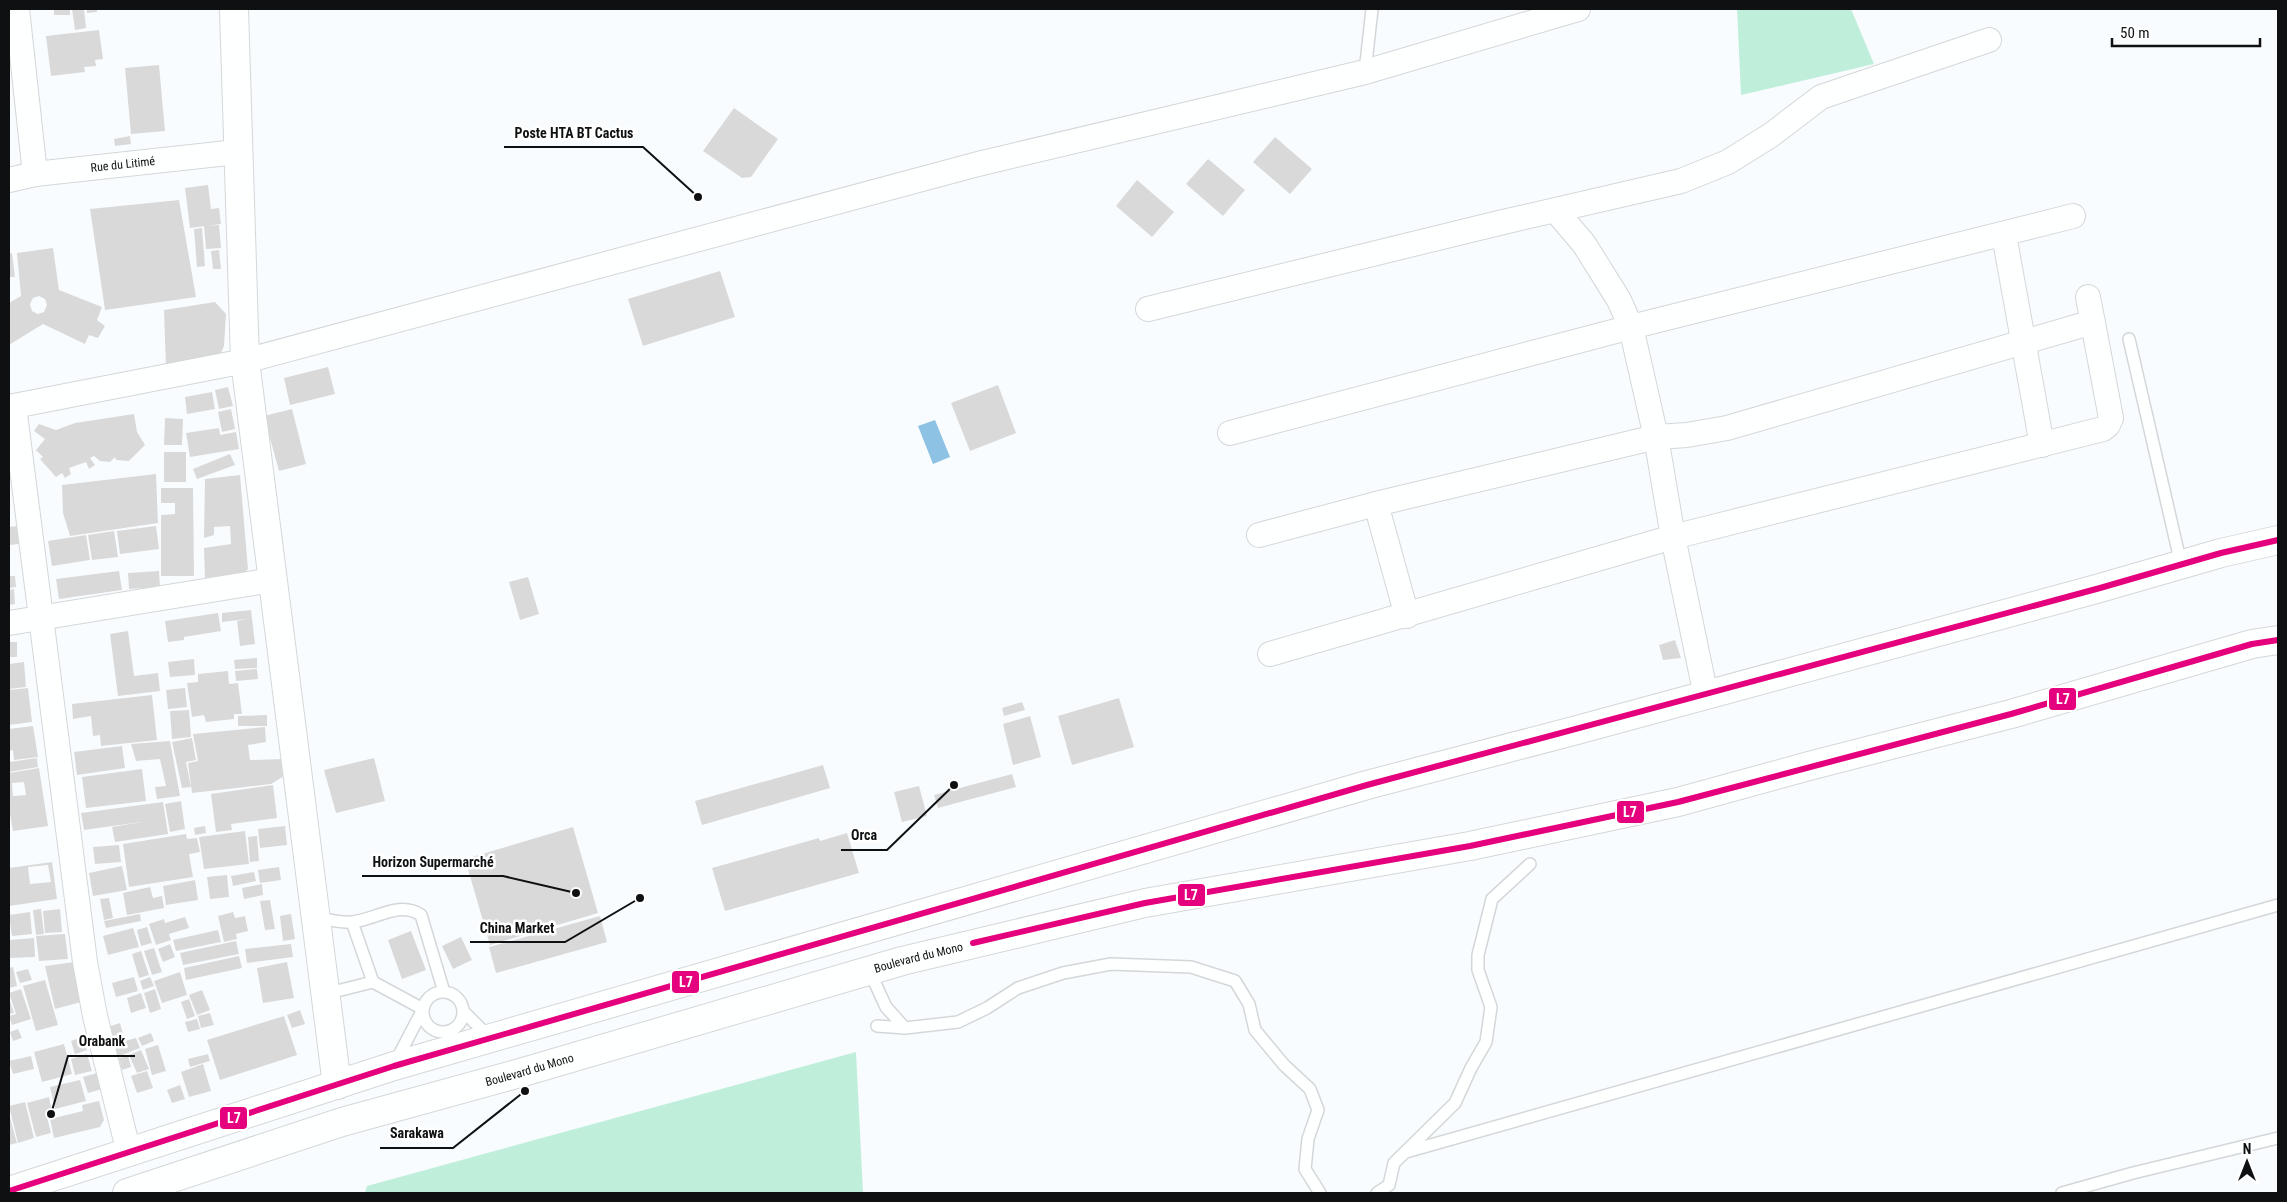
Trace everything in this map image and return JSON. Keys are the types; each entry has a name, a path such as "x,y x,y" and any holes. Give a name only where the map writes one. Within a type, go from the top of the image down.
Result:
{"main road":[{"path":"234,9 237,152 246,361 336,1085"},
{"path":"9,1192 394,1066 492,1040 1367,786 2278,540"},
{"name":"Boulevard du Mono","path":"126,1193 342,1122 520,1073 869,970 1145,903 1470,846 1678,802 2011,714 2252,644 2278,640"}],"street":[{"path":"17,9 36,174"},
{"path":"130,1153 89,987 41,618 11,407 246,361 978,164 1366,72 1578,9"},
{"path":"1148,309 1499,223 1681,181 1728,162 1771,135 1820,96 1989,40"},
{"name":"Rue du Litimé","path":"9,180 36,174 237,152"},
{"path":"1556,211 1584,244 1619,300 1632,327 1656,437 1673,537 1706,696"},
{"path":"1230,433 1632,327 2004,235 2073,216"},
{"path":"2004,235 2042,445"},
{"path":"1270,654 1407,616 1673,537 2102,429 2108,425 2111,418 2088,297"},
{"path":"1259,535 1376,504 1656,437 1686,435 1727,428 2093,322"},
{"path":"1376,504 1407,616"},
{"path":"9,623 272,580"}],"lane":[{"path":"1366,72 1372,9"},
{"path":"2129,339 2181,565"},
{"path":"1377,1193 1389,1186 1394,1163 1455,1103 1471,1068 1486,1042 1491,1007 1478,970 1478,955 1492,899 1530,864"},
{"path":"1406,1152 2278,905"},
{"path":"315,917 352,922 403,908 412,909 421,915 444,992"},
{"path":"352,922 372,982"},
{"path":"877,1026 904,1028 958,1022 987,1008 1018,988 1063,973 1111,964 1190,967 1235,981 1249,1004 1255,1030 1284,1065 1310,1089 1318,1110 1308,1139 1305,1169 1320,1193"},
{"path":"869,970 886,1007 904,1028"},
{"path":"325,994 372,982 423,1009"},
{"path":"394,1066 430,997 444,992 457,998 463,1011 492,1040"},
{"path":"423,1009 426,1023 430,1028 442,1032 454,1028 459,1023 463,1011"},
{"path":"2062,1193 2133,1173 2278,1138"}],"green space":[{"path":"1737,9 1851,9 1874,64 1741,95"},
{"path":"856,1052 863,1193 365,1193 367,1186"}],"water":[{"path":"935,420 950,457 933,464 918,426"}],"building":[{"path":"54,9 70,9 70,15 54,15"},
{"path":"72,9 84,9 86,28 75,30"},
{"path":"87,9 97,9 97,12 87,13"},
{"path":"99,30 103,59 95,60 96,66 84,67 85,72 51,76 46,36"},
{"path":"159,65 165,131 131,134 125,68"},
{"path":"734,108 778,139 751,177 742,178 703,151"},
{"path":"130,136 131,144 115,146 114,139"},
{"path":"1275,137 1312,169 1290,194 1253,162"},
{"path":"1208,159 1245,190 1223,216 1186,184"},
{"path":"1137,180 1174,212 1152,237 1116,206"},
{"path":"208,185 211,209 219,208 221,224 190,228 185,188"},
{"path":"179,200 196,297 105,310 90,209"},
{"path":"219,225 221,248 206,249 204,226"},
{"path":"202,228 205,266 197,267 194,229"},
{"path":"53,248 59,290 102,307 97,320 105,326 98,338 89,335 85,344 43,324 9,345 9,303 21,296 17,253","holes":["39,296 45,299 47,305 44,312 38,314 32,311 30,304 33,298"]},
{"path":"219,250 221,269 213,269 211,251"},
{"path":"9,253 12,253 15,277 9,277"},
{"path":"720,271 735,317 643,346 628,299"},
{"path":"215,302 226,314 224,346 218,359 166,368 164,310"},
{"path":"328,367 335,394 290,405 284,378"},
{"path":"998,385 1016,433 970,451 951,403"},
{"path":"228,387 233,406 219,409 215,390"},
{"path":"212,392 215,409 187,414 185,397"},
{"path":"231,409 235,429 222,432 218,412"},
{"path":"292,409 306,464 279,471 264,416"},
{"path":"134,414 137,432 145,445 129,461 116,460 115,457 110,462 100,461 94,456 90,458 95,465 89,469 86,462 69,468 71,474 65,478 62,473 56,477 40,459 43,457 36,450 45,439 34,431 39,424 56,430 75,423"},
{"path":"165,418 183,419 182,445 164,445"},
{"path":"219,428 220,435 236,432 239,449 190,457 186,433"},
{"path":"164,452 186,452 186,482 164,482"},
{"path":"230,454 235,465 197,479 193,469"},
{"path":"156,474 158,523 70,536 63,513 62,485"},
{"path":"240,475 248,569 243,575 205,579 204,548 231,544 230,526 214,527 214,535 204,538 205,479"},
{"path":"161,488 193,488 194,576 161,576 161,515 175,514 175,503 161,503"},
{"path":"18,526 19,544 9,545 9,527"},
{"path":"156,526 159,549 120,554 117,531"},
{"path":"114,531 118,557 92,560 88,535"},
{"path":"86,535 90,560 52,566 48,541"},
{"path":"119,571 122,590 59,599 56,579"},
{"path":"159,571 160,587 129,589 128,573"},
{"path":"9,576 15,576 16,587 9,588"},
{"path":"528,577 539,614 520,620 509,582"},
{"path":"14,589 15,604 9,605 9,590"},
{"path":"251,610 255,644 240,646 237,621 247,619 222,622 222,613"},
{"path":"218,613 221,631 184,637 184,640 168,642 165,621"},
{"path":"128,631 134,676 158,673 160,691 118,696 110,634"},
{"path":"1675,640 1681,658 1663,660 1659,645"},
{"path":"9,642 17,642 17,657 9,657"},
{"path":"257,658 257,668 235,669 234,660"},
{"path":"194,659 195,675 170,677 168,662"},
{"path":"24,662 26,687 9,689 9,664"},
{"path":"257,669 258,679 236,681 235,671"},
{"path":"228,671 229,684 238,683 242,714 234,714 234,719 206,722 204,715 192,717 187,683 198,682 198,674"},
{"path":"28,688 32,722 9,725 9,690"},
{"path":"185,688 187,707 168,709 166,690"},
{"path":"152,695 157,740 101,746 100,735 93,736 91,716 73,719 72,704"},
{"path":"1119,698 1134,747 1072,765 1058,716"},
{"path":"1022,702 1025,710 1004,716 1002,708"},
{"path":"189,710 191,737 172,739 170,711"},
{"path":"267,715 267,726 238,726 238,716"},
{"path":"1030,716 1041,757 1013,765 1003,724"},
{"path":"33,726 38,757 14,760 13,750 9,751 9,729"},
{"path":"265,727 266,742 248,745 250,760 284,759 284,776 271,784 192,793 188,763 198,761 193,734"},
{"path":"192,738 196,760 186,762 191,787 182,788 172,742"},
{"path":"170,741 180,796 157,799 155,787 166,786 160,759 136,761 131,744"},
{"path":"122,746 125,768 77,775 74,752"},
{"path":"37,758 38,767 9,772 9,762"},
{"path":"374,758 385,801 336,813 324,770"},
{"path":"823,765 830,788 702,825 695,801"},
{"path":"39,768 48,826 13,831 9,808 9,773","holes":["24,782 26,795 13,796 12,783"]},
{"path":"142,769 146,801 86,808 82,777"},
{"path":"1012,774 1016,787 938,808 934,795"},
{"path":"273,785 277,818 231,824 232,830 216,832 211,794"},
{"path":"919,786 927,816 902,822 894,792"},
{"path":"181,801 185,829 170,832 165,804"},
{"path":"163,802 168,834 115,842 112,827 141,822 84,830 81,813"},
{"path":"205,826 206,833 195,835 194,828"},
{"path":"285,826 287,845 260,848 258,829"},
{"path":"573,827 598,913 490,945 465,859"},
{"path":"245,831 249,864 204,869 199,837"},
{"path":"847,833 859,873 725,911 712,868 819,838 820,841"},
{"path":"186,834 187,839 197,838 200,852 189,854 193,877 129,887 123,844"},
{"path":"257,836 259,861 250,862 248,837"},
{"path":"119,845 121,862 95,864 93,847"},
{"path":"52,862 57,899 9,906 9,868","holes":["48,865 51,882 30,884 28,867"]},
{"path":"122,866 127,890 93,896 89,873"},
{"path":"279,867 281,880 260,883 258,870"},
{"path":"254,872 256,881 233,886 231,876"},
{"path":"227,875 229,897 210,899 207,877"},
{"path":"195,880 198,900 166,905 163,886"},
{"path":"262,884 263,895 244,899 242,888"},
{"path":"150,887 153,898 162,896 164,908 127,915 123,893"},
{"path":"109,898 113,918 104,920 100,899"},
{"path":"270,900 275,929 265,930 260,901"},
{"path":"41,909 44,934 36,935 33,910"},
{"path":"60,909 62,932 45,933 43,911"},
{"path":"30,912 32,934 12,936 9,915"},
{"path":"233,912 235,918 245,916 248,931 236,934 237,939 224,942 218,916"},
{"path":"140,914 141,921 106,928 104,921"},
{"path":"291,914 295,939 283,941 280,916"},
{"path":"600,916 607,942 496,973 489,947"},
{"path":"185,917 189,928 169,934 171,940 156,945 149,924 164,919 165,923"},
{"path":"147,927 152,943 141,946 137,930"},
{"path":"133,928 139,947 108,955 103,936"},
{"path":"218,930 221,942 176,951 173,940"},
{"path":"411,931 426,970 402,979 388,940"},
{"path":"65,934 68,959 39,961 36,936"},
{"path":"461,937 472,960 453,969 442,946"},
{"path":"34,938 35,957 9,958 9,940"},
{"path":"236,941 239,954 183,965 180,953"},
{"path":"170,944 175,957 163,962 158,949"},
{"path":"291,944 293,957 247,963 245,949"},
{"path":"154,948 162,972 152,975 144,951"},
{"path":"141,951 149,975 139,978 132,954"},
{"path":"239,956 242,968 186,980 184,968"},
{"path":"74,962 85,1001 55,1009 45,966"},
{"path":"287,962 294,998 263,1003 257,968"},
{"path":"13,967 17,986 9,988 9,968"},
{"path":"28,969 32,980 20,983 16,972"},
{"path":"180,972 187,995 162,1003 154,981"},
{"path":"134,977 138,991 116,997 112,983"},
{"path":"150,977 154,986 143,990 140,981"},
{"path":"45,980 58,1025 36,1031 23,986"},
{"path":"21,989 31,1019 12,1025 9,1016 16,1014 9,993"},
{"path":"155,989 161,1009 150,1013 144,993"},
{"path":"202,990 210,1010 197,1015 189,995"},
{"path":"141,993 146,1008 131,1013 127,998"},
{"path":"9,998 14,1013 9,1014"},
{"path":"189,999 195,1016 187,1019 181,1002"},
{"path":"300,1010 305,1024 292,1028 287,1015"},
{"path":"210,1013 214,1025 201,1028 198,1016"},
{"path":"284,1016 297,1055 220,1080 207,1040"},
{"path":"197,1019 200,1029 188,1032 185,1022"},
{"path":"120,1023 125,1041 136,1038 140,1048 117,1057 113,1046 122,1043 114,1044 108,1027"},
{"path":"18,1029 22,1038 13,1041 10,1032"},
{"path":"151,1033 154,1041 142,1046 138,1038"},
{"path":"82,1037 87,1050 75,1054 71,1041"},
{"path":"64,1044 72,1074 42,1082 34,1052"},
{"path":"158,1045 166,1071 152,1075 145,1049"},
{"path":"141,1050 149,1069 137,1073 129,1055"},
{"path":"87,1054 92,1071 75,1075 71,1059"},
{"path":"208,1054 210,1061 190,1067 188,1059"},
{"path":"31,1056 34,1069 13,1074 9,1061"},
{"path":"128,1056 131,1067 122,1070 119,1058"},
{"path":"203,1064 211,1091 189,1097 181,1072"},
{"path":"147,1071 153,1088 137,1093 131,1076"},
{"path":"97,1073 102,1089 88,1093 83,1077"},
{"path":"80,1080 86,1101 55,1109 50,1087"},
{"path":"180,1085 185,1099 172,1103 167,1090"},
{"path":"49,1097 53,1116 47,1117 51,1133 36,1137 27,1103"},
{"path":"99,1101 104,1120 100,1127 54,1138 50,1119 83,1111 82,1105"},
{"path":"25,1102 34,1138 18,1143 9,1106"},
{"path":"9,1114 17,1143 9,1145"}],"transit line":[{"name":"L7","path":"9,1191 394,1066 1367,785 2100,588 2221,553 2278,540"},
{"name":"L7","path":"973,943 1145,903 1470,846 1678,802 2011,714 2252,644 2278,640"}],"place":[{"name":"Poste HTA BT Cactus","path":"698,197"},
{"name":"Orca","path":"954,785"},
{"name":"Horizon Supermarché","path":"576,893"},
{"name":"China Market","path":"640,898"},
{"name":"Sarakawa","path":"525,1091"},
{"name":"Orabank","path":"51,1114"}]}
